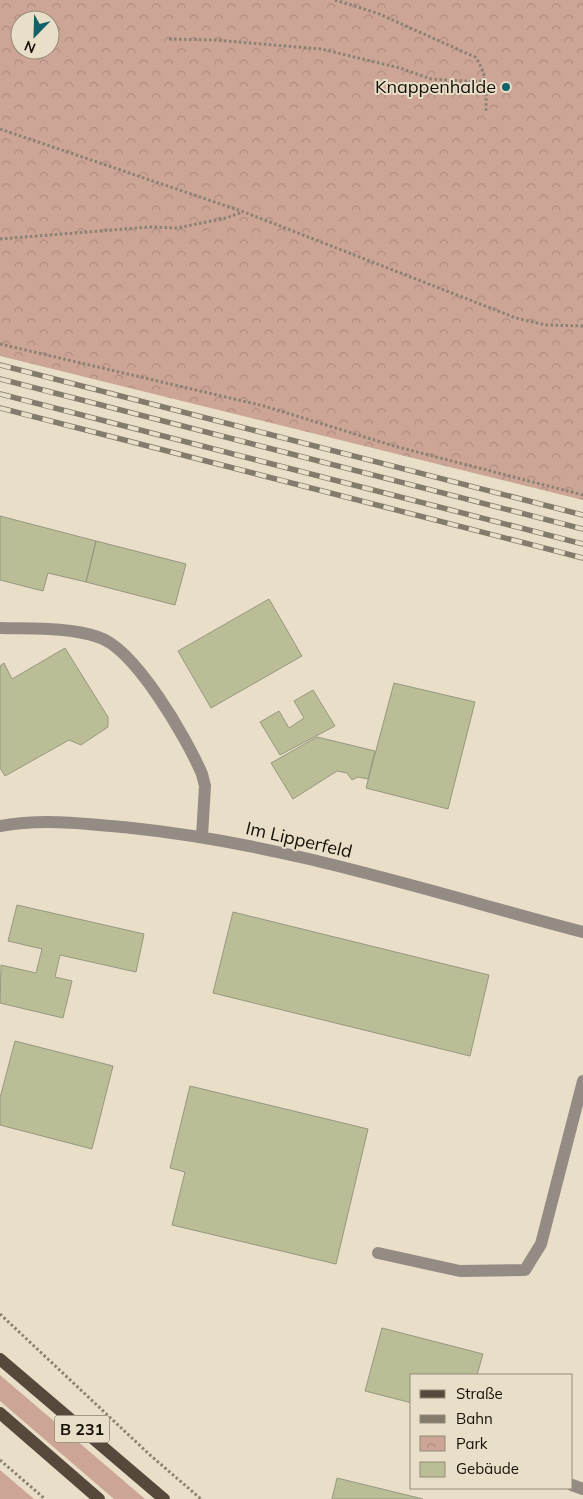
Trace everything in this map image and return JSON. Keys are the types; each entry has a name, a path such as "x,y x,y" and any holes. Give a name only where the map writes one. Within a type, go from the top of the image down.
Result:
{"main road":[{"name":"B 231","path":"0,1360 164,1499"},
{"name":"B 231","path":"0,1412 99,1499"}],"street":[{"path":"0,628 77,631 101,637 122,651 136,664 156,693 202,774 205,786 202,836"},
{"name":"Im Lipperfeld","path":"0,826 69,822 202,836 349,870 583,932"},
{"path":"378,1253 460,1271 525,1270 541,1244 583,1082"}],"path":[{"path":"335,0 377,12 455,46 475,57 482,66 485,78 486,112"},
{"path":"168,39 215,40 321,49 400,68 431,79 480,82 485,78"},
{"path":"0,129 244,212 516,318 546,325 583,326"},
{"path":"0,239 150,227 177,228 226,218 244,212"},
{"path":"0,344 264,406 394,446 583,495"},
{"path":"0,1314 201,1499"},
{"path":"0,1460 45,1499"}],"green space":[{"path":"0,0 583,0 583,500 0,356"},
{"path":"0,1375 145,1499 114,1499 0,1401"},
{"path":"0,1470 34,1499 0,1499"}],"building":[{"path":"0,516 96,541 86,582 48,573 43,591 0,580"},
{"path":"96,541 186,564 175,605 86,582"},
{"path":"269,599 302,656 211,708 178,651"},
{"path":"65,648 108,717 108,727 81,745 69,740 5,776 0,768 0,666 4,663 12,679"},
{"path":"394,683 475,702 448,809 366,788"},
{"path":"313,690 335,726 280,755 260,722 279,711 289,728 304,718 294,701"},
{"path":"317,737 375,751 368,779 358,777 352,780 347,773 337,771 293,799 271,763"},
{"path":"17,905 144,934 136,972 60,955 55,977 72,981 63,1018 0,1003 1,965 36,973 42,949 8,941"},
{"path":"233,912 489,975 470,1056 213,993"},
{"path":"15,1041 113,1066 92,1149 0,1125 0,1098"},
{"path":"190,1086 368,1129 336,1264 172,1225 185,1172 170,1168"},
{"path":"382,1328 483,1354 477,1374 410,1374 410,1402 365,1391"},
{"path":"337,1478 423,1499 332,1499"}],"railway":[{"path":"0,365 583,515"},
{"path":"0,379 583,529"},
{"path":"0,394 583,544"},
{"path":"0,408 583,558"}],"place":[{"name":"Knappenhalde","path":"506,87"}]}
